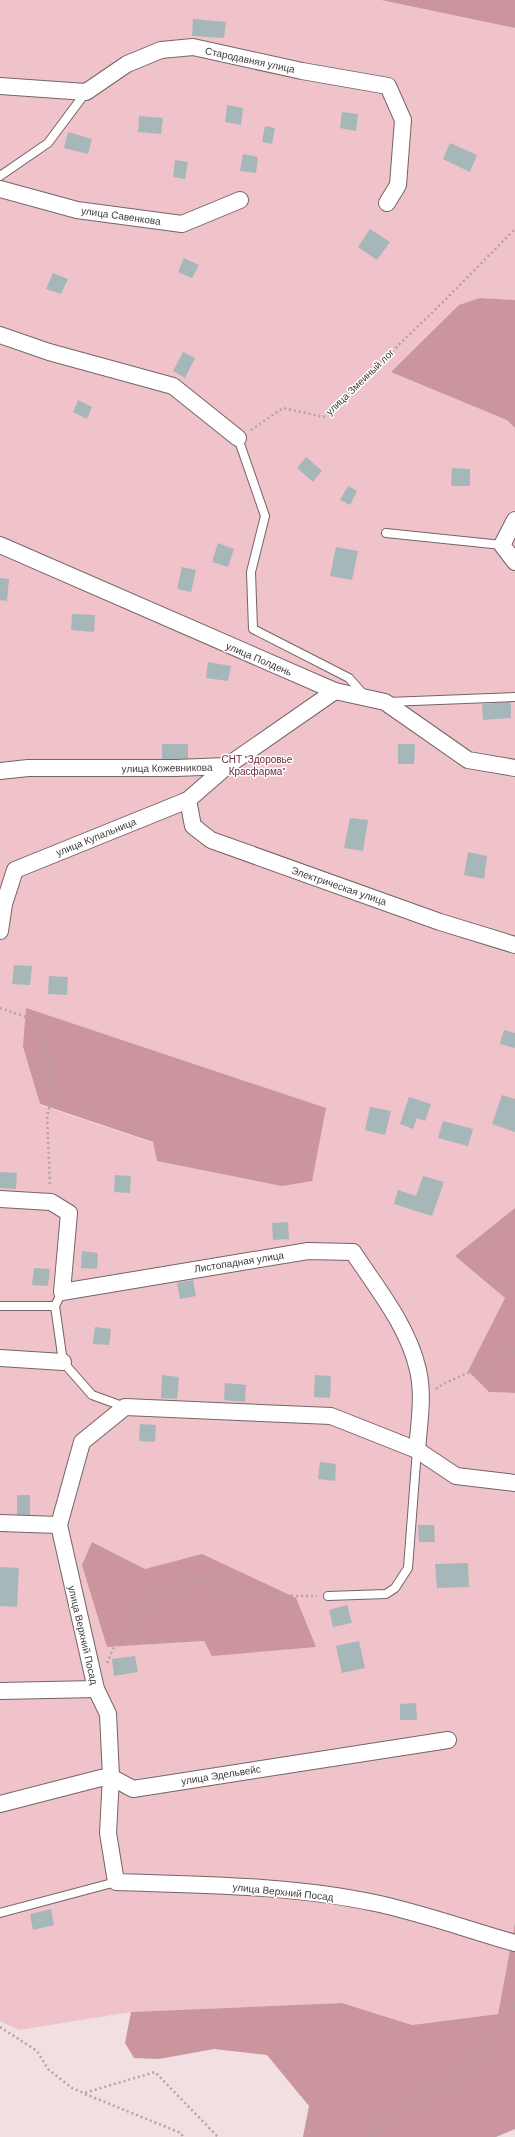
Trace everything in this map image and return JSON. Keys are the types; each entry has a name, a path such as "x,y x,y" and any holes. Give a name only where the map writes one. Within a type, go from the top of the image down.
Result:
{"street":[{"name":"Стародавняя улица","path":"86,92 127,64 161,50 194,47 302,71 388,86 403,120 398,185 387,203"},
{"path":"0,86 86,92"},
{"name":"улица Савенкова","path":"0,189 77,210 182,224 240,200"},
{"path":"0,335 49,352 173,386 238,438"},
{"path":"515,520 502,545 515,562"},
{"name":"улица Полдень","path":"0,545 334,691"},
{"name":"улица Кожевникова","path":"0,771 28,768 176,768 227,766 334,691"},
{"path":"366,698 385,702 468,760 515,768"},
{"name":"улица Купальница","path":"0,931 4,904 15,870 188,800 227,766"},
{"name":"Электрическая улица","path":"188,800 194,826 211,840 440,922 515,945"},
{"path":"0,1199 51,1202 69,1213 62,1292"},
{"name":"Листопадная улица","path":"62,1292 308,1251 353,1252 407,1333 418,1371 420,1400 417,1450"},
{"path":"0,1358 63,1362"},
{"path":"125,1408 331,1416 417,1450 456,1476 515,1483"},
{"name":"улица Верхний Посад","path":"125,1408 82,1442 58,1526 96,1689 108,1714 111,1777 108,1833 116,1882 252,1887 331,1896 376,1903 515,1943"},
{"path":"0,1523 58,1526"},
{"path":"0,1691 96,1689"},
{"name":"улица Эдельвейс","path":"111,1777 132,1789 448,1740"},
{"path":"0,1804 111,1777"}],"lane":[{"path":"0,176 48,143 86,92"},
{"path":"238,438 265,516 251,572 253,629 349,678 366,698"},
{"path":"386,533 502,545"},
{"path":"334,691 366,698"},
{"path":"385,702 515,697"},
{"path":"62,1292 55,1306 63,1362 92,1395 125,1408"},
{"path":"0,1306 55,1306"},
{"path":"328,1596 386,1594 396,1588 408,1568 417,1450"},
{"path":"0,1913 116,1882"}],"path":[{"name":"улица Змеиный лог","path":"238,438 283,408 324,417 443,302 515,228"},
{"path":"0,1008 41,1022 53,1091 47,1117 51,1202"},
{"path":"420,1400 445,1383 515,1352"},
{"path":"96,1689 114,1647 154,1595 196,1579 269,1596 328,1596"},
{"path":"371,2137 388,2118 443,2085 486,2046 513,2009 515,2001"},
{"path":"0,2027 37,2051 48,2069 72,2088 181,2132 183,2137"},
{"path":"84,2094 156,2072 218,2137"}],"green space":[{"name":"СНТ \"Здоровье Красфарма\"","path":"0,0 381,0 515,28 515,300 480,298 507,420 515,428 515,1208 455,1256 505,1298 468,1371 489,1392 515,1393 515,1923 498,2014 412,2025 342,2003 131,2012 19,2030 0,2021","holes":["23,1047 282,1186 40,1105","92,1542 145,1569 316,1646 204,1641 107,1647"]}],"shaded area":[{"path":"381,0 515,0 515,28"},
{"path":"480,298 515,300 515,428 507,420 391,372 459,305"},
{"path":"26,1008 326,1108 312,1181 282,1186 157,1161 153,1142 40,1104 23,1047"},
{"path":"515,1208 515,1393 489,1392 468,1371 505,1298 455,1256"},
{"path":"92,1542 145,1569 202,1554 296,1598 316,1647 212,1656 204,1641 107,1647 82,1565"},
{"path":"515,1923 515,2129 496,2137 303,2137 309,2106 267,2055 214,2049 159,2059 134,2058 125,2043 131,2012 342,2003 412,2025 498,2014"}],"building":[{"path":"193,19 226,22 224,38 192,36"},
{"path":"227,105 243,108 241,125 225,122"},
{"path":"342,112 358,114 356,131 340,128"},
{"path":"139,116 163,118 161,134 138,132"},
{"path":"265,126 275,128 272,144 262,142"},
{"path":"68,132 92,139 88,154 64,148"},
{"path":"450,143 477,155 470,172 443,159"},
{"path":"243,154 258,157 256,173 240,171"},
{"path":"175,160 188,162 185,179 173,177"},
{"path":"370,229 390,242 377,260 358,247"},
{"path":"184,258 199,265 192,278 178,272"},
{"path":"53,273 68,279 61,294 46,289"},
{"path":"183,352 195,358 185,378 173,371"},
{"path":"78,400 92,407 87,419 73,412"},
{"path":"306,457 322,471 313,482 297,468"},
{"path":"452,468 470,469 470,486 451,486"},
{"path":"348,486 357,491 350,505 340,500"},
{"path":"218,543 234,549 228,567 212,562"},
{"path":"336,547 358,551 352,580 330,576"},
{"path":"182,567 196,570 191,592 177,589"},
{"path":"0,578 9,579 7,601 0,600"},
{"path":"72,614 95,615 94,632 71,630"},
{"path":"208,662 231,666 228,681 206,678"},
{"path":"511,702 511,718 483,720 482,704"},
{"path":"162,744 188,744 188,760 162,760"},
{"path":"398,744 415,744 414,764 398,764"},
{"path":"350,818 368,820 363,851 344,848"},
{"path":"468,852 487,856 484,879 464,875"},
{"path":"14,965 32,966 30,985 12,984"},
{"path":"49,976 68,977 67,995 48,994"},
{"path":"504,1030 515,1033 515,1048 500,1044"},
{"path":"502,1095 515,1099 515,1132 492,1124"},
{"path":"409,1097 431,1104 425,1121 417,1118 413,1129 400,1124"},
{"path":"370,1107 391,1111 385,1135 365,1130"},
{"path":"443,1121 473,1129 468,1146 438,1138"},
{"path":"0,1172 17,1173 16,1189 0,1188"},
{"path":"115,1175 131,1176 130,1193 114,1192"},
{"path":"423,1176 444,1182 432,1216 394,1204 398,1190 416,1196"},
{"path":"288,1222 289,1239 273,1240 272,1223"},
{"path":"82,1251 98,1253 97,1269 81,1268"},
{"path":"34,1268 50,1269 48,1286 32,1285"},
{"path":"193,1280 196,1296 180,1299 177,1283"},
{"path":"95,1327 111,1329 109,1345 93,1344"},
{"path":"162,1375 179,1377 177,1399 161,1398"},
{"path":"315,1375 331,1376 330,1398 314,1397"},
{"path":"225,1383 246,1385 245,1402 224,1400"},
{"path":"140,1424 156,1425 155,1442 139,1441"},
{"path":"320,1462 336,1464 335,1481 318,1479"},
{"path":"17,1495 30,1495 30,1518 17,1518"},
{"path":"418,1525 434,1525 435,1542 419,1542"},
{"path":"468,1563 469,1587 437,1588 435,1564"},
{"path":"0,1567 19,1568 17,1607 0,1606"},
{"path":"347,1605 352,1623 333,1627 329,1610"},
{"path":"359,1641 365,1668 342,1673 336,1646"},
{"path":"135,1656 138,1672 114,1676 112,1659"},
{"path":"416,1703 417,1720 400,1720 400,1704"},
{"path":"51,1909 54,1925 33,1930 30,1914"}]}
